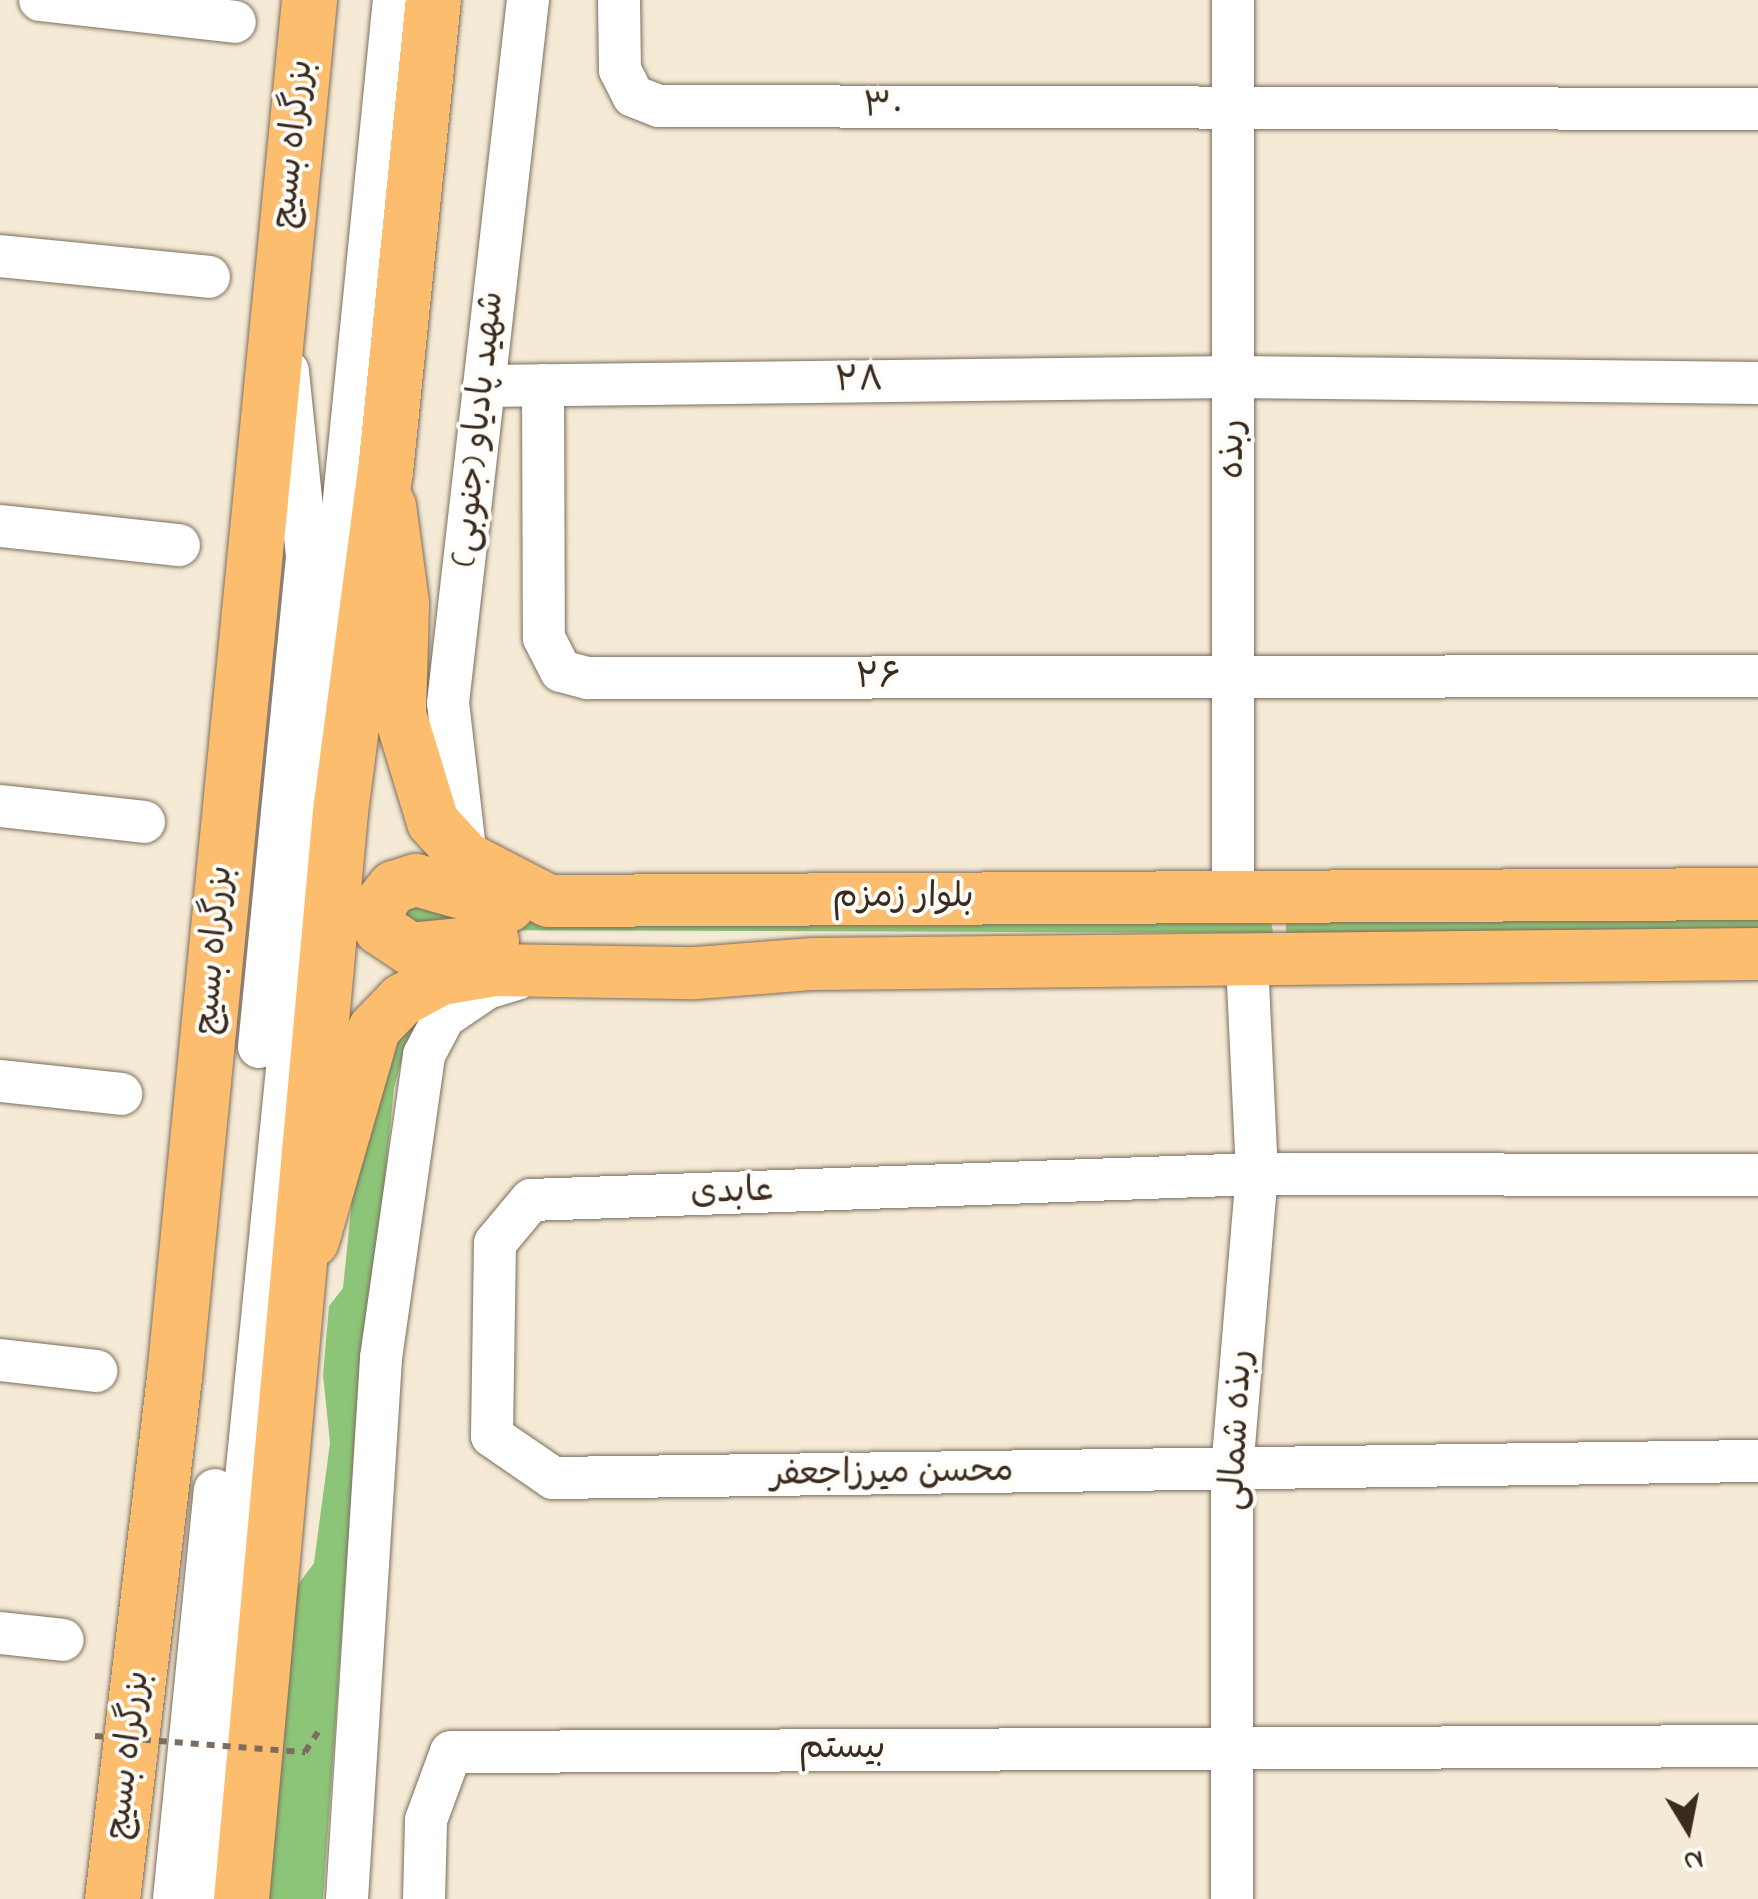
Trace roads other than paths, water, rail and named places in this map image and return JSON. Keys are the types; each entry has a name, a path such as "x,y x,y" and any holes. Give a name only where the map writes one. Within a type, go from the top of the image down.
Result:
{"highway":[{"name":"بزرگراه بسیج","path":"112,1899 174,1377 279,281 310,0"},
{"path":"240,1899 340,811 384,471 432,0"}],"main road":[{"name":"بلوار زمزم","path":"384,471 403,604 400,714 433,822 466,858 549,901 1758,894"},
{"path":"549,901 504,907 416,880 394,886 380,904 380,929 410,948 469,942 696,944 814,964"},
{"name":"بلوار زمزم","path":"296,1294 374,1029 402,1000 441,979 543,971 696,973 814,964 1758,954"}],"street":[{"path":"40,0 235,22"},
{"path":"204,1899 394,0"},
{"name":"شهید پادیاو (جنوبی)","path":"466,858 448,703 528,0"},
{"name":"۳۰","path":"619,0 620,70 633,96 659,106 1234,112 1758,109"},
{"name":"ربذه","path":"1233,0 1234,898"},
{"path":"0,256 209,277"},
{"path":"174,1899 307,556 279,281"},
{"name":"۲۸","path":"484,386 1234,377 1758,383"},
{"name":"۲۶","path":"543,386 544,638 560,671 588,678 1234,679"},
{"path":"0,526 179,545"},
{"path":"1234,679 1758,676"},
{"path":"0,806 144,822"},
{"name":"ربذه شمالی","path":"1232,1899 1232,1470 1257,1174 1247,961"},
{"path":"347,1899 381,1358 424,1055 444,1017 464,1002 543,971"},
{"path":"0,1080 121,1094"},
{"path":"1257,1174 1758,1175"},
{"name":"عابدی","path":"553,1478 492,1436 496,1243 530,1200 1257,1174"},
{"path":"0,1360 96,1371"},
{"name":"محسن میرزاجعفر","path":"553,1478 1758,1461"},
{"path":"0,1633 63,1640"},
{"name":"بیستم","path":"424,1899 426,1820 451,1752 1758,1746"}]}
